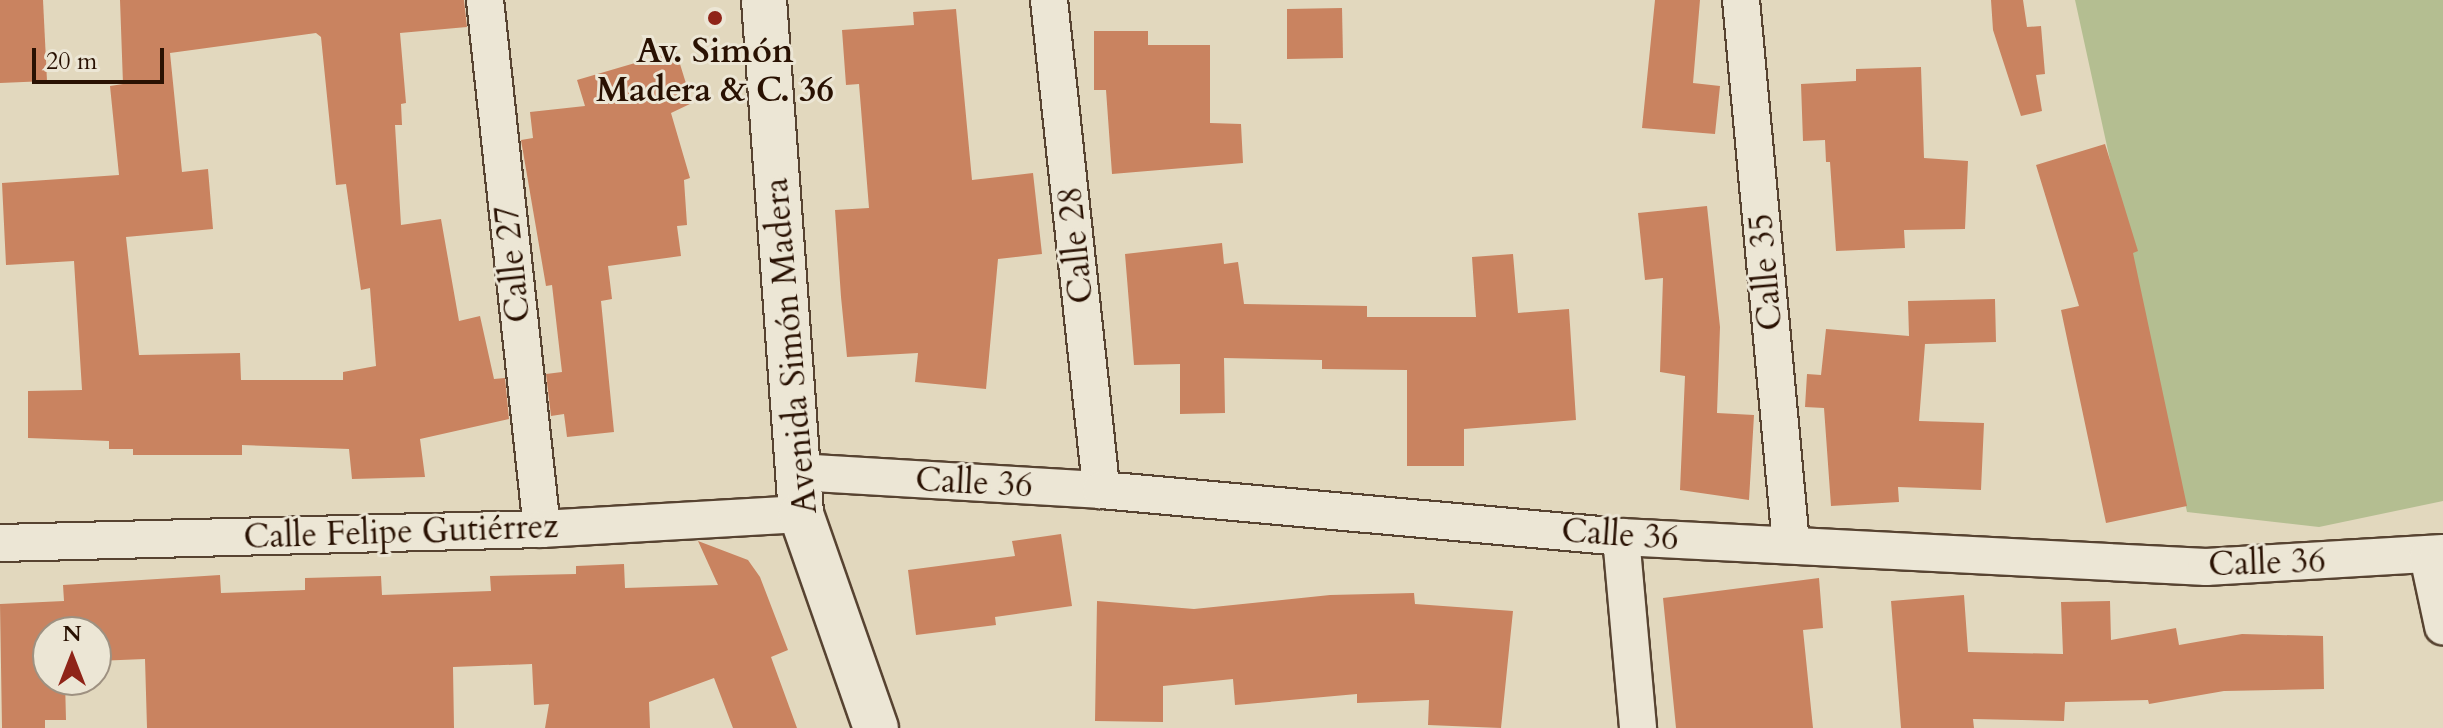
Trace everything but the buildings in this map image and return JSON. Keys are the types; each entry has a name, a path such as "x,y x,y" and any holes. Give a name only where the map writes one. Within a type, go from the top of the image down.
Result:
{"street":[{"name":"Calle 27","path":"485,0 542,529"},
{"name":"Avenida Simón Madera","path":"764,0 799,493 876,728"},
{"name":"Calle 28","path":"1049,0 1101,490"},
{"name":"Calle 35","path":"1741,0 1791,544"},
{"name":"Calle 36","path":"799,493 1101,490 1621,537 2206,567 2436,555"},
{"name":"Calle Felipe Gutiérrez","path":"0,543 542,529 799,493"},
{"path":"1621,537 1638,728"},
{"path":"2436,555 2443,626"}],"green space":[{"path":"2075,0 2443,0 2443,501 2319,527 2187,512"}],"place":[{"name":"Av. Simón Madera & C. 36","path":"715,18"}]}
